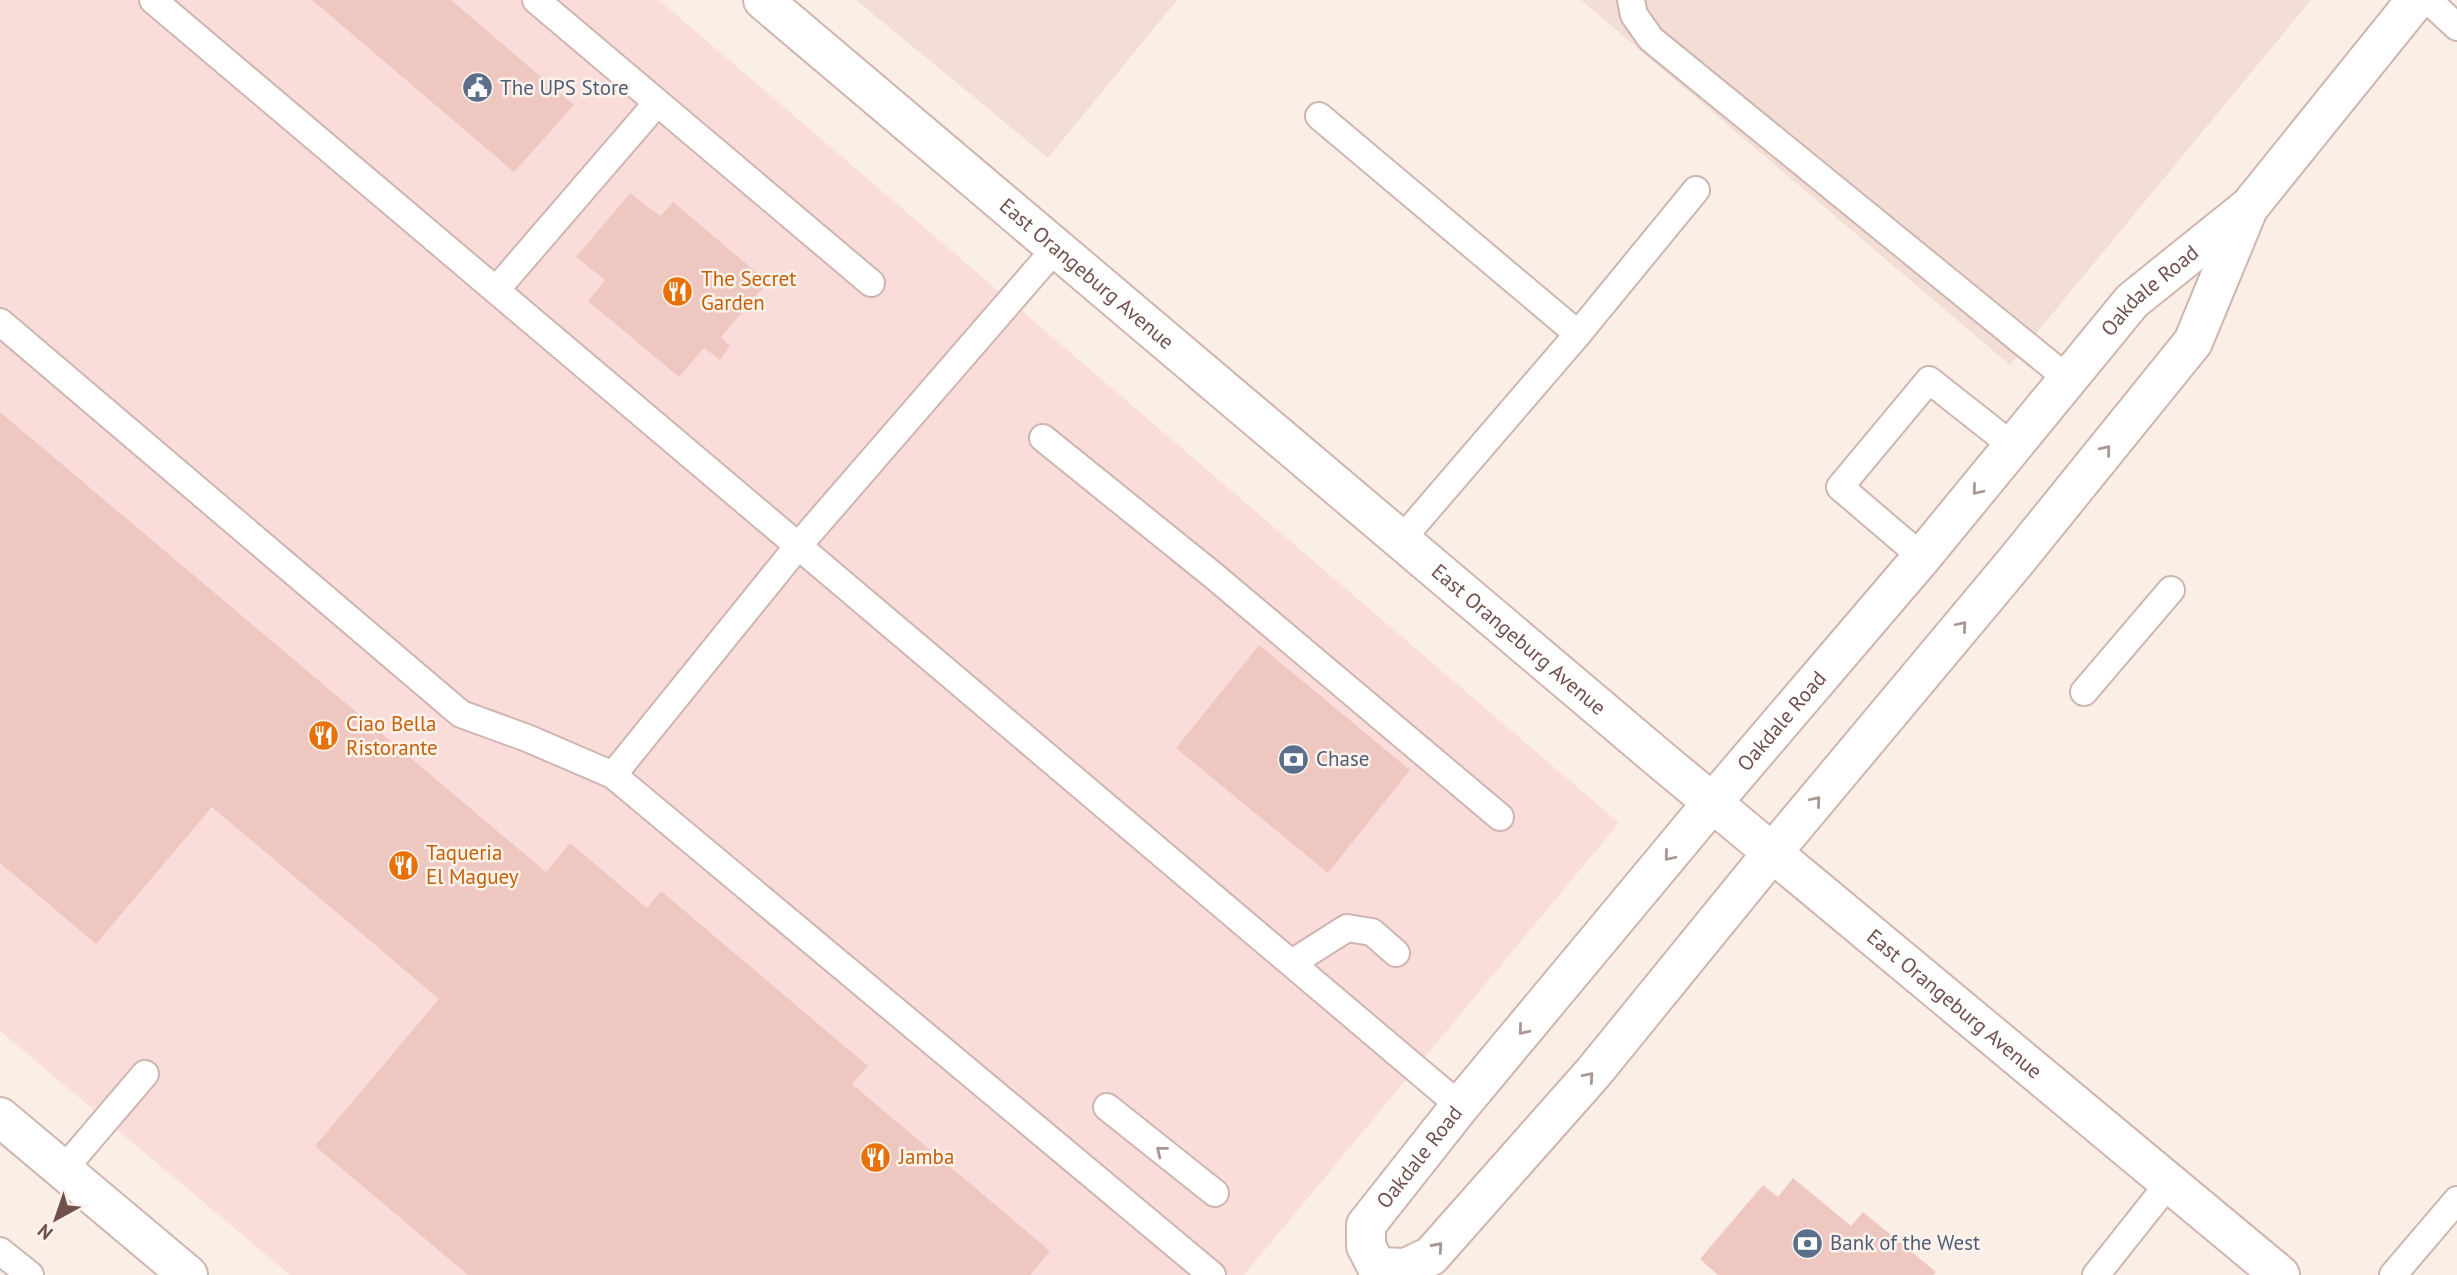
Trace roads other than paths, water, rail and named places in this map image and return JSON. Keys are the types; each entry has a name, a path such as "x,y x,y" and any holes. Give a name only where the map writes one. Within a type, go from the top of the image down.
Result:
{"main road":[{"name":"East Orangeburg Avenue","path":"763,0 1712,803 2280,1275"},
{"name":"Oakdale Road","path":"2250,206 2193,342 2017,561 1772,853 1593,1073 1430,1256 1406,1268 1378,1272 1366,1246 1366,1225 1460,1106 2014,447 2132,301 2250,206 2416,0"},
{"path":"0,1117 188,1275"}],"lane":[{"path":"153,0 1460,1106"},
{"path":"536,0 871,283"},
{"path":"1631,0 1634,15 1651,39 2068,379"},
{"path":"2428,0 2457,27"},
{"path":"496,290 657,103"},
{"path":"1320,116 1578,334"},
{"path":"1401,540 1578,334 1696,190"},
{"path":"613,775 798,546 1056,248"},
{"path":"0,322 461,714 527,738 613,775 1212,1275"},
{"path":"1922,557 1840,486 1929,380 2014,447"},
{"path":"1043,438 1214,576 1500,817"},
{"path":"2084,692 2171,590"},
{"path":"1292,963 1347,928 1372,932 1396,953"},
{"path":"63,1170 145,1074"},
{"path":"1107,1107 1214,1193"},
{"path":"2096,1275 2169,1183"},
{"path":"2393,1275 2457,1200"},
{"path":"0,1251 30,1275"}],"place":[{"name":"The UPS Store","path":"477,88"},
{"name":"The Secret Garden","path":"678,291"},
{"name":"Ciao Bella Ristorante","path":"323,736"},
{"name":"Chase","path":"1293,759"},
{"name":"Taqueria El Maguey","path":"403,865"},
{"name":"Jamba","path":"876,1157"},
{"name":"Bank of the West","path":"1807,1243"}]}
